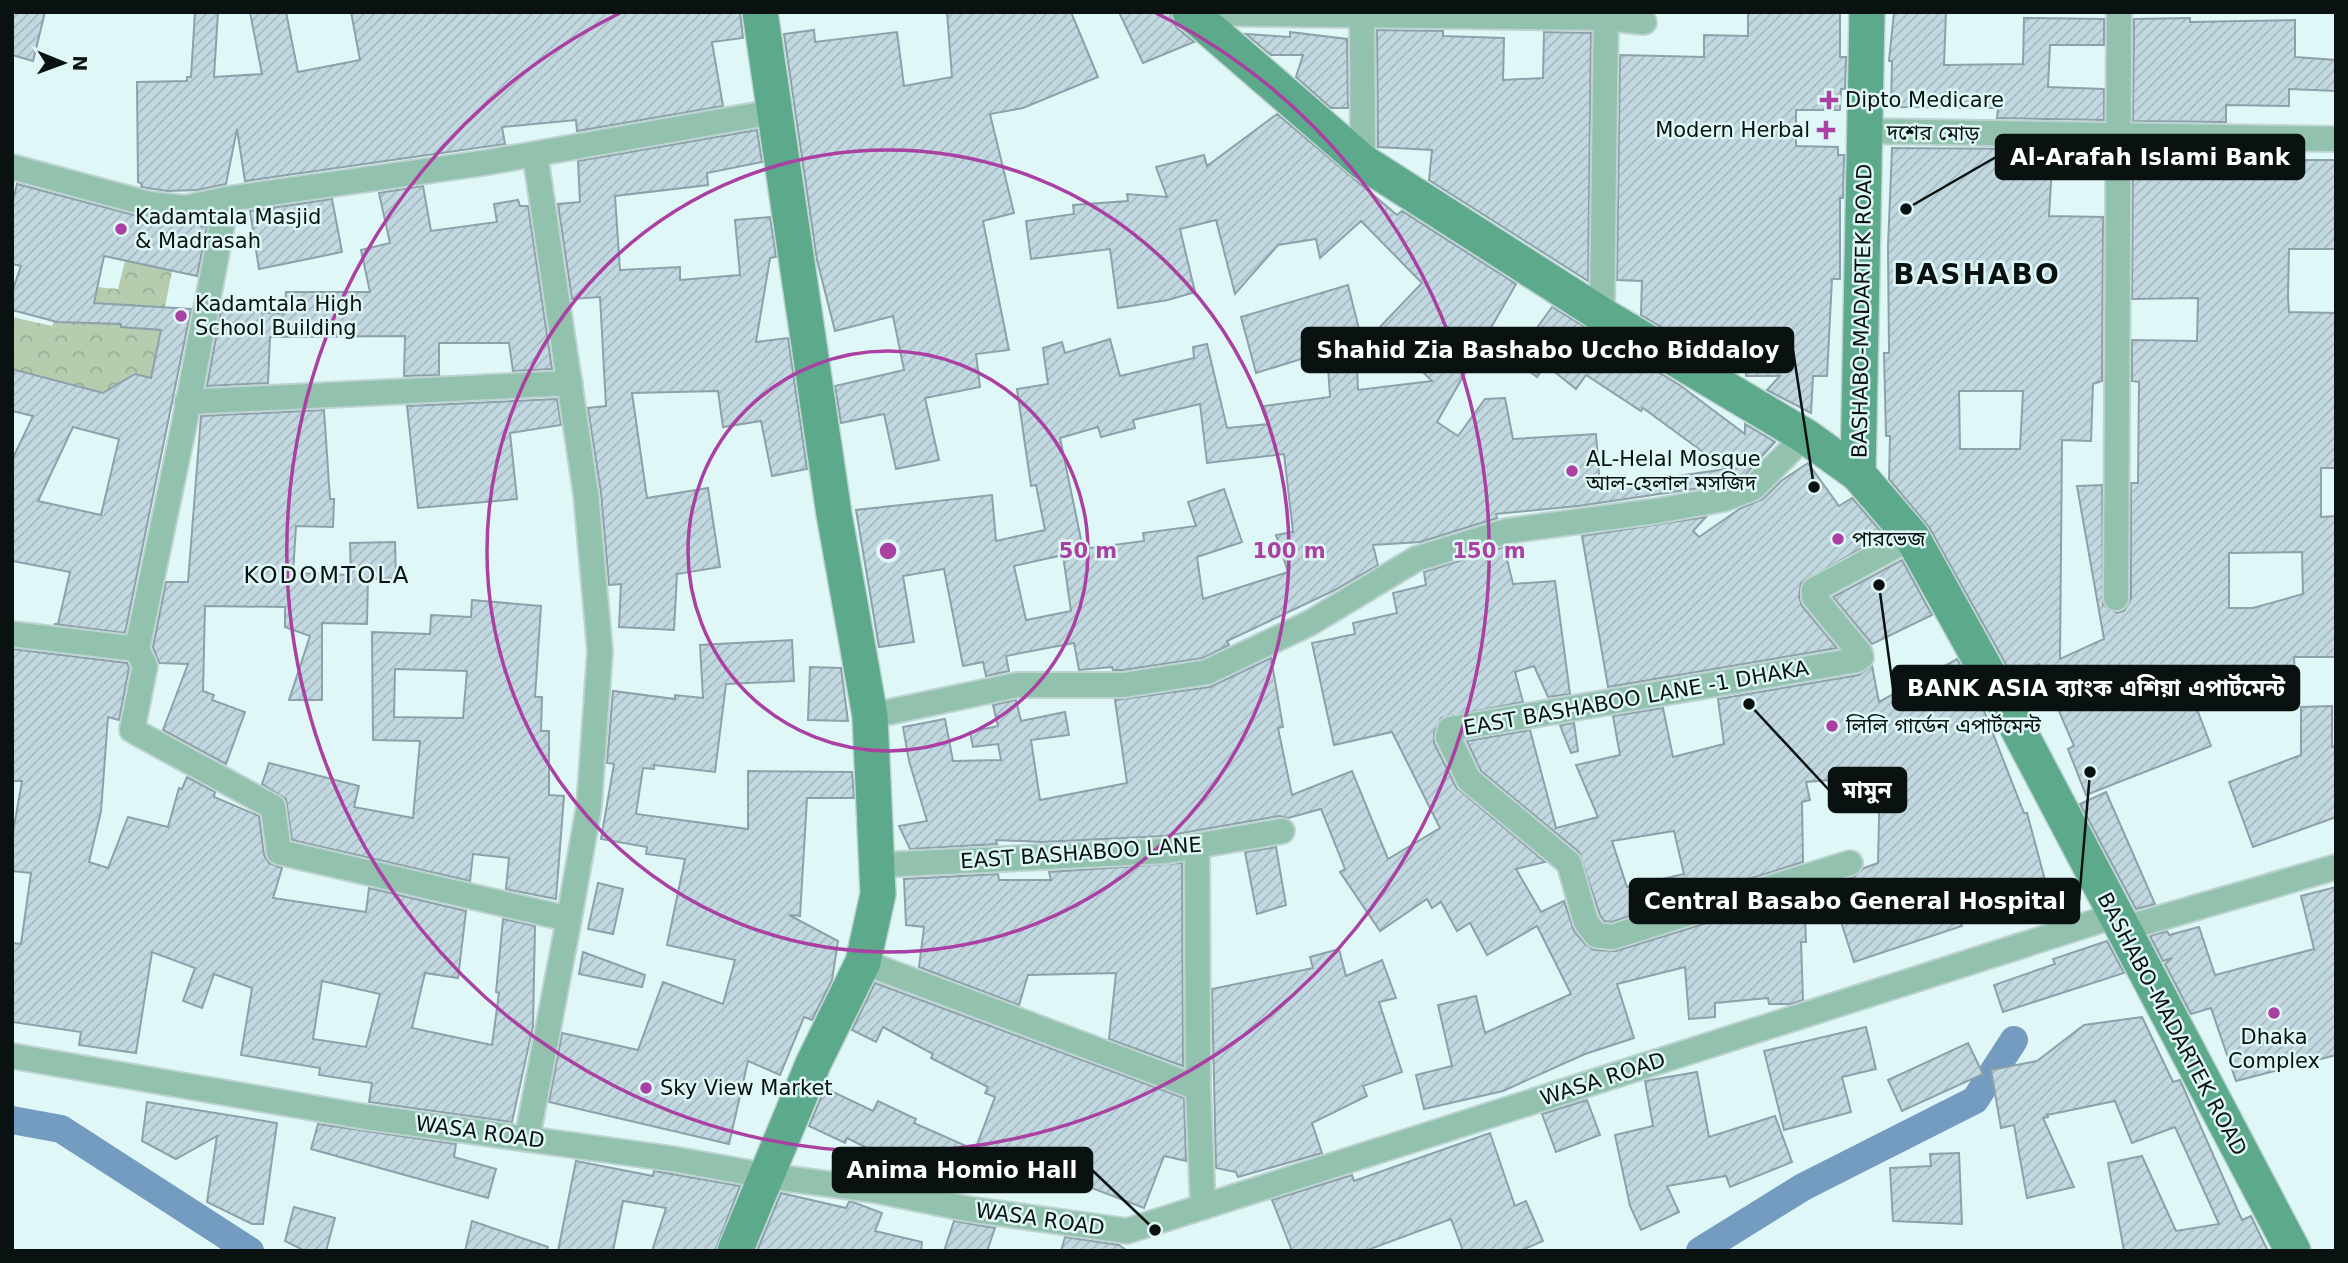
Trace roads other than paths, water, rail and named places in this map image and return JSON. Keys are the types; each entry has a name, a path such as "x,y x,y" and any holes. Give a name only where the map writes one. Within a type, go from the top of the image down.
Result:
{"street":[{"path":"735,1251 813,1064 863,961 878,894 870,716 834,514 761,12"},
{"path":"1190,12 1606,15 1644,22"},
{"path":"1190,12 1363,162 1602,315 1805,436 1858,474"},
{"name":"BASHABO-MADARTEK ROAD","path":"1867,12 1867,131 1858,474 1912,537 2007,708 2293,1251"},
{"path":"2116,598 2119,12"},
{"path":"1362,14 1363,162"},
{"path":"1602,315 1606,15"},
{"path":"12,167 149,204 185,208 226,199 535,154 774,112"},
{"name":"দশের মোড়","path":"1867,131 2336,139"},
{"path":"527,1139 589,806 600,651 586,494 535,154"},
{"path":"226,199 137,649 145,666 132,730 273,807 279,852 569,919"},
{"path":"187,402 570,383"},
{"path":"870,716 1017,685 1124,685 1207,672 1310,623 1416,559 1507,531 1656,511 1724,499 1753,488 1805,436"},
{"name":"EAST BASHABOO LANE -1 DHAKA","path":"1850,863 1612,937 1596,935 1586,922 1569,863 1469,779 1448,737 1450,729 1857,660 1861,657 1860,653 1814,597 1814,590 1912,537"},
{"path":"12,634 137,649"},
{"name":"EAST BASHABOO LANE","path":"878,865 1167,851 1282,831"},
{"path":"1197,846 1198,1088 1203,1207"},
{"name":"WASA ROAD","path":"12,1056 366,1117 673,1158 767,1176 874,1190 968,1209 1127,1231 2118,923 2336,867"},
{"path":"863,961 1198,1088"}],"waterway":[{"path":"1700,1251 1803,1187 1975,1100 2014,1040"},
{"path":"12,1120 61,1129 250,1251"}],"place":[{"name":"Dipto Medicare","path":"1829,100"},
{"name":"Modern Herbal","path":"1826,130"},
{"name":"Al-Arafah Islami Bank","path":"1906,209"},
{"name":"Kadamtala Masjid & Madrasah","path":"121,229"},
{"name":"Kadamtala High School Building","path":"181,316"},
{"name":"AL-Helal Mosque আল-হেলাল মসজিদ","path":"1572,471"},
{"name":"Shahid Zia Bashabo Uccho Biddaloy","path":"1814,487"},
{"name":"পারভেজ","path":"1838,539"},
{"name":"BANK ASIA ব্যাংক এশিয়া এপার্টমেন্ট","path":"1879,585"},
{"name":"মামুন","path":"1749,704"},
{"name":"লিলি গার্ডেন এপার্টমেন্ট","path":"1832,726"},
{"name":"Central Basabo General Hospital","path":"2090,772"},
{"name":"Dhaka Complex","path":"2274,1013"},
{"name":"Sky View Market","path":"646,1088"},
{"name":"Anima Homio Hall","path":"1155,1230"}],"district":[{"name":"BASHABO","path":"1977,274"},
{"name":"KODOMTOLA","path":"327,575"}]}
